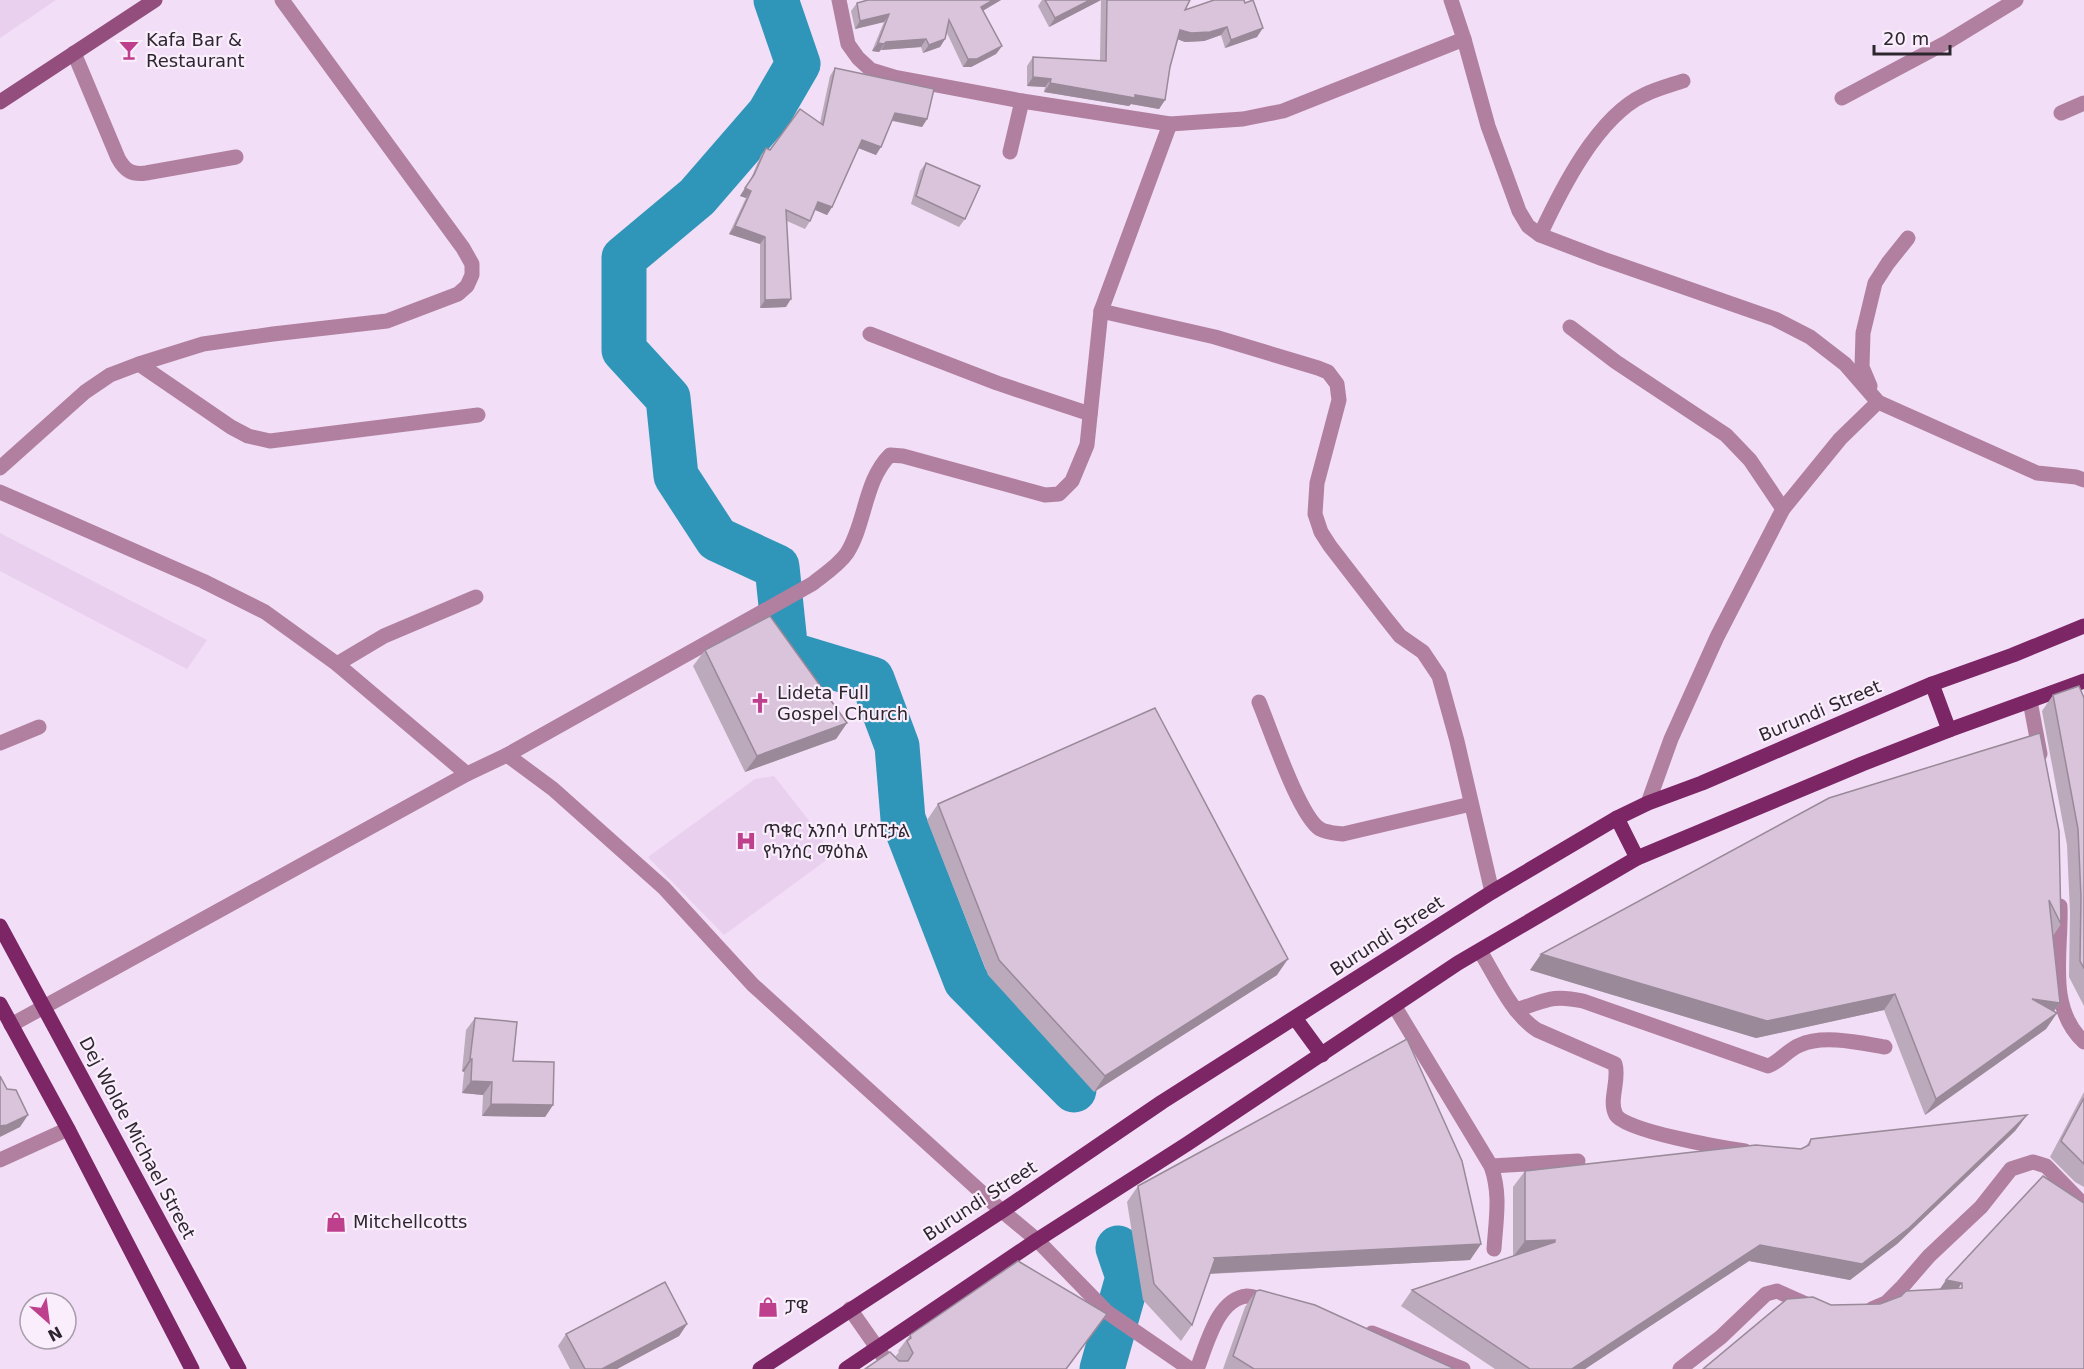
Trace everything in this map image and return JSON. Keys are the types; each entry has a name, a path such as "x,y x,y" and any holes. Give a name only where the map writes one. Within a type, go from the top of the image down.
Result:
{"main road":[{"name":"Burundi Street","path":"760,1369 1002,1211 1162,1102 1492,892 1617,818 1932,684 2084,626"},
{"path":"1932,684 1949,730"},
{"path":"846,1369 1037,1240 1395,1007 1458,963 1637,858 1949,730 2030,701 2078,688"},
{"path":"1617,818 1637,858"},
{"name":"Dej Wolde Michael Street","path":"0,926 239,1369"},
{"path":"0,1004 68,1129 192,1369"},
{"path":"1295,1018 1322,1055"}],"street":[{"path":"0,102 154,0"},
{"path":"0,468 85,392 110,375 140,363 203,344 273,333 387,321 458,294 468,286 472,275 472,264 463,248 282,0"},
{"path":"839,0 848,44 871,70 894,77 1022,101 1170,124 1243,119 1283,111 1464,39"},
{"path":"1451,0 1488,126 1519,211 1528,226 1540,235 1775,319 1810,337 1845,364 1878,402 2037,473 2084,480"},
{"path":"1842,98 1949,41 2016,0"},
{"path":"74,53 118,158 128,172 135,175 236,157"},
{"path":"1540,235 1563,186 1612,119 1643,95 1683,81"},
{"path":"1010,152 1022,101"},
{"path":"2061,113 2084,103"},
{"path":"11,1025 467,774 507,755 812,584 846,554 874,478 882,463 890,455 903,456 1045,495 1059,494 1072,481 1087,445 1101,311 1170,124"},
{"path":"1878,402 1862,367 1863,333 1875,283 1887,263 1908,238"},
{"path":"1101,311 1215,337 1329,372 1337,384 1339,400 1317,483 1315,514 1330,546 1400,636 1424,652 1439,676 1492,892"},
{"path":"1570,327 1616,362 1726,435 1750,460 1783,509"},
{"path":"870,334 997,383 1090,414"},
{"path":"140,363 231,427 248,436 270,441 478,415"},
{"path":"1648,803 1671,739 1717,638 1783,509 1840,439 1878,402"},
{"path":"0,492 224,591 265,612 337,664 467,774"},
{"path":"337,664 384,636 476,597"},
{"path":"2030,701 2042,768"},
{"path":"1259,702 1301,803 1310,819 1320,828 1343,834 1472,804"},
{"path":"0,743 39,727"},
{"path":"507,755 553,789 664,888 753,985 1002,1211 1037,1240 1107,1312 1138,1331 1190,1369"},
{"path":"2059,891 2059,996 2075,1034 2084,1042"},
{"path":"1480,951 1516,1010 1529,1024 1537,1030 1615,1064 1614,1109 1617,1117 1626,1124 1702,1144 1758,1153"},
{"path":"1516,1010 1549,998 1562,997 1583,1001 1768,1066 1774,1064 1790,1049 1810,1041 1848,1041 1885,1047"},
{"path":"1395,1007 1491,1166 1497,1182 1498,1197 1494,1249"},
{"path":"0,1160 68,1129"},
{"path":"1491,1166 1578,1161"},
{"path":"1854,1312 1869,1310 1886,1303 1929,1256 1981,1207 2011,1169 2033,1162 2046,1166 2084,1205"},
{"path":"1680,1369 1721,1337 1766,1294 1777,1291 1820,1311 1832,1311"},
{"path":"1197,1369 1221,1311 1233,1299 1249,1296 1281,1305"},
{"path":"850,1309 892,1369"},
{"path":"1356,1328 1463,1369"}],"shaded area":[{"path":"0,0 56,0 0,38"},
{"path":"0,533 207,640 187,669 0,571"},
{"name":"ጥቁር አንበሳ ሆስፒታል የካንሰር ማዕከል","path":"774,776 814,827 832,856 724,935 648,857 755,779"}],"building":[{"path":"868,0 993,0 981,7 1002,46 977,59 968,59 949,20 945,39 929,45 926,39 878,43 889,14 860,21 857,3"},
{"path":"1045,0 1090,0 1055,18"},
{"path":"1107,0 1190,0 1185,10 1214,0 1244,0 1245,3 1253,0 1263,28 1231,40 1227,27 1210,32 1191,33 1180,30 1170,67 1165,100 1135,95 1135,98 1050,83 1051,79 1033,77 1033,57 1106,61"},
{"path":"835,68 934,89 927,119 895,113 881,147 862,140 832,207 818,202 810,221 786,210 791,299 765,300 765,237 735,226 751,191 745,188 754,175 766,148 770,150 800,109 823,125"},
{"path":"926,163 980,186 965,219 916,196"},
{"name":"Lideta Full Gospel Church","path":"770,616 847,723 757,756 705,650"},
{"path":"2079,686 2084,698 2084,968 2080,961 2081,897 2078,829 2053,695"},
{"path":"1155,708 1288,959 1105,1076 999,960 938,804"},
{"path":"2040,733 2059,831 2061,924 2049,900 2060,1003 2032,999 2057,1013 1936,1099 1895,994 1767,1021 1541,954 1829,798"},
{"path":"475,1018 517,1022 513,1061 554,1062 553,1105 491,1104 492,1082 471,1081 472,1059 470,1059"},
{"path":"1407,1039 1462,1161 1481,1244 1214,1258 1192,1325 1154,1284 1138,1186"},
{"path":"0,1076 7,1089 16,1090 28,1115 0,1126"},
{"path":"2084,1098 2084,1164 2061,1141"},
{"path":"2027,1115 1909,1228 1862,1264 1760,1245 1572,1369 1530,1369 1412,1290 1555,1242 1555,1240 1525,1241 1525,1171 1756,1145 1801,1149 1809,1145 1811,1139"},
{"path":"2043,1176 2084,1203 2084,1369 1703,1369 1787,1299 1813,1297 1831,1305 1880,1304 1901,1296 1906,1291 1962,1288 1962,1283 1946,1280"},
{"path":"1018,1261 1107,1314 1066,1369 865,1369 890,1352 899,1361 908,1361 913,1353 907,1341 911,1338 910,1335"},
{"path":"665,1282 687,1324 602,1369 585,1369 566,1334"},
{"path":"1260,1290 1315,1305 1455,1369 1254,1369 1233,1356 1256,1291"}],"waterway":[{"path":"776,0 798,64 769,114 697,197 624,258 624,350 668,398 676,476 717,539 777,567 786,653 872,679 897,746 903,819 966,981 1074,1090"},
{"path":"1102,1369 1128,1277 1118,1248"}],"place":[{"name":"Kafa Bar & Restaurant","path":"129,50"},
{"name":"Lideta Full Gospel Church","path":"760,703"},
{"name":"ጥቁር አንበሳ ሆስፒታል የካንሰር ማዕከል","path":"746,841"},
{"name":"Mitchellcotts","path":"336,1222"},
{"name":"ፓዌ","path":"768,1307"}]}
